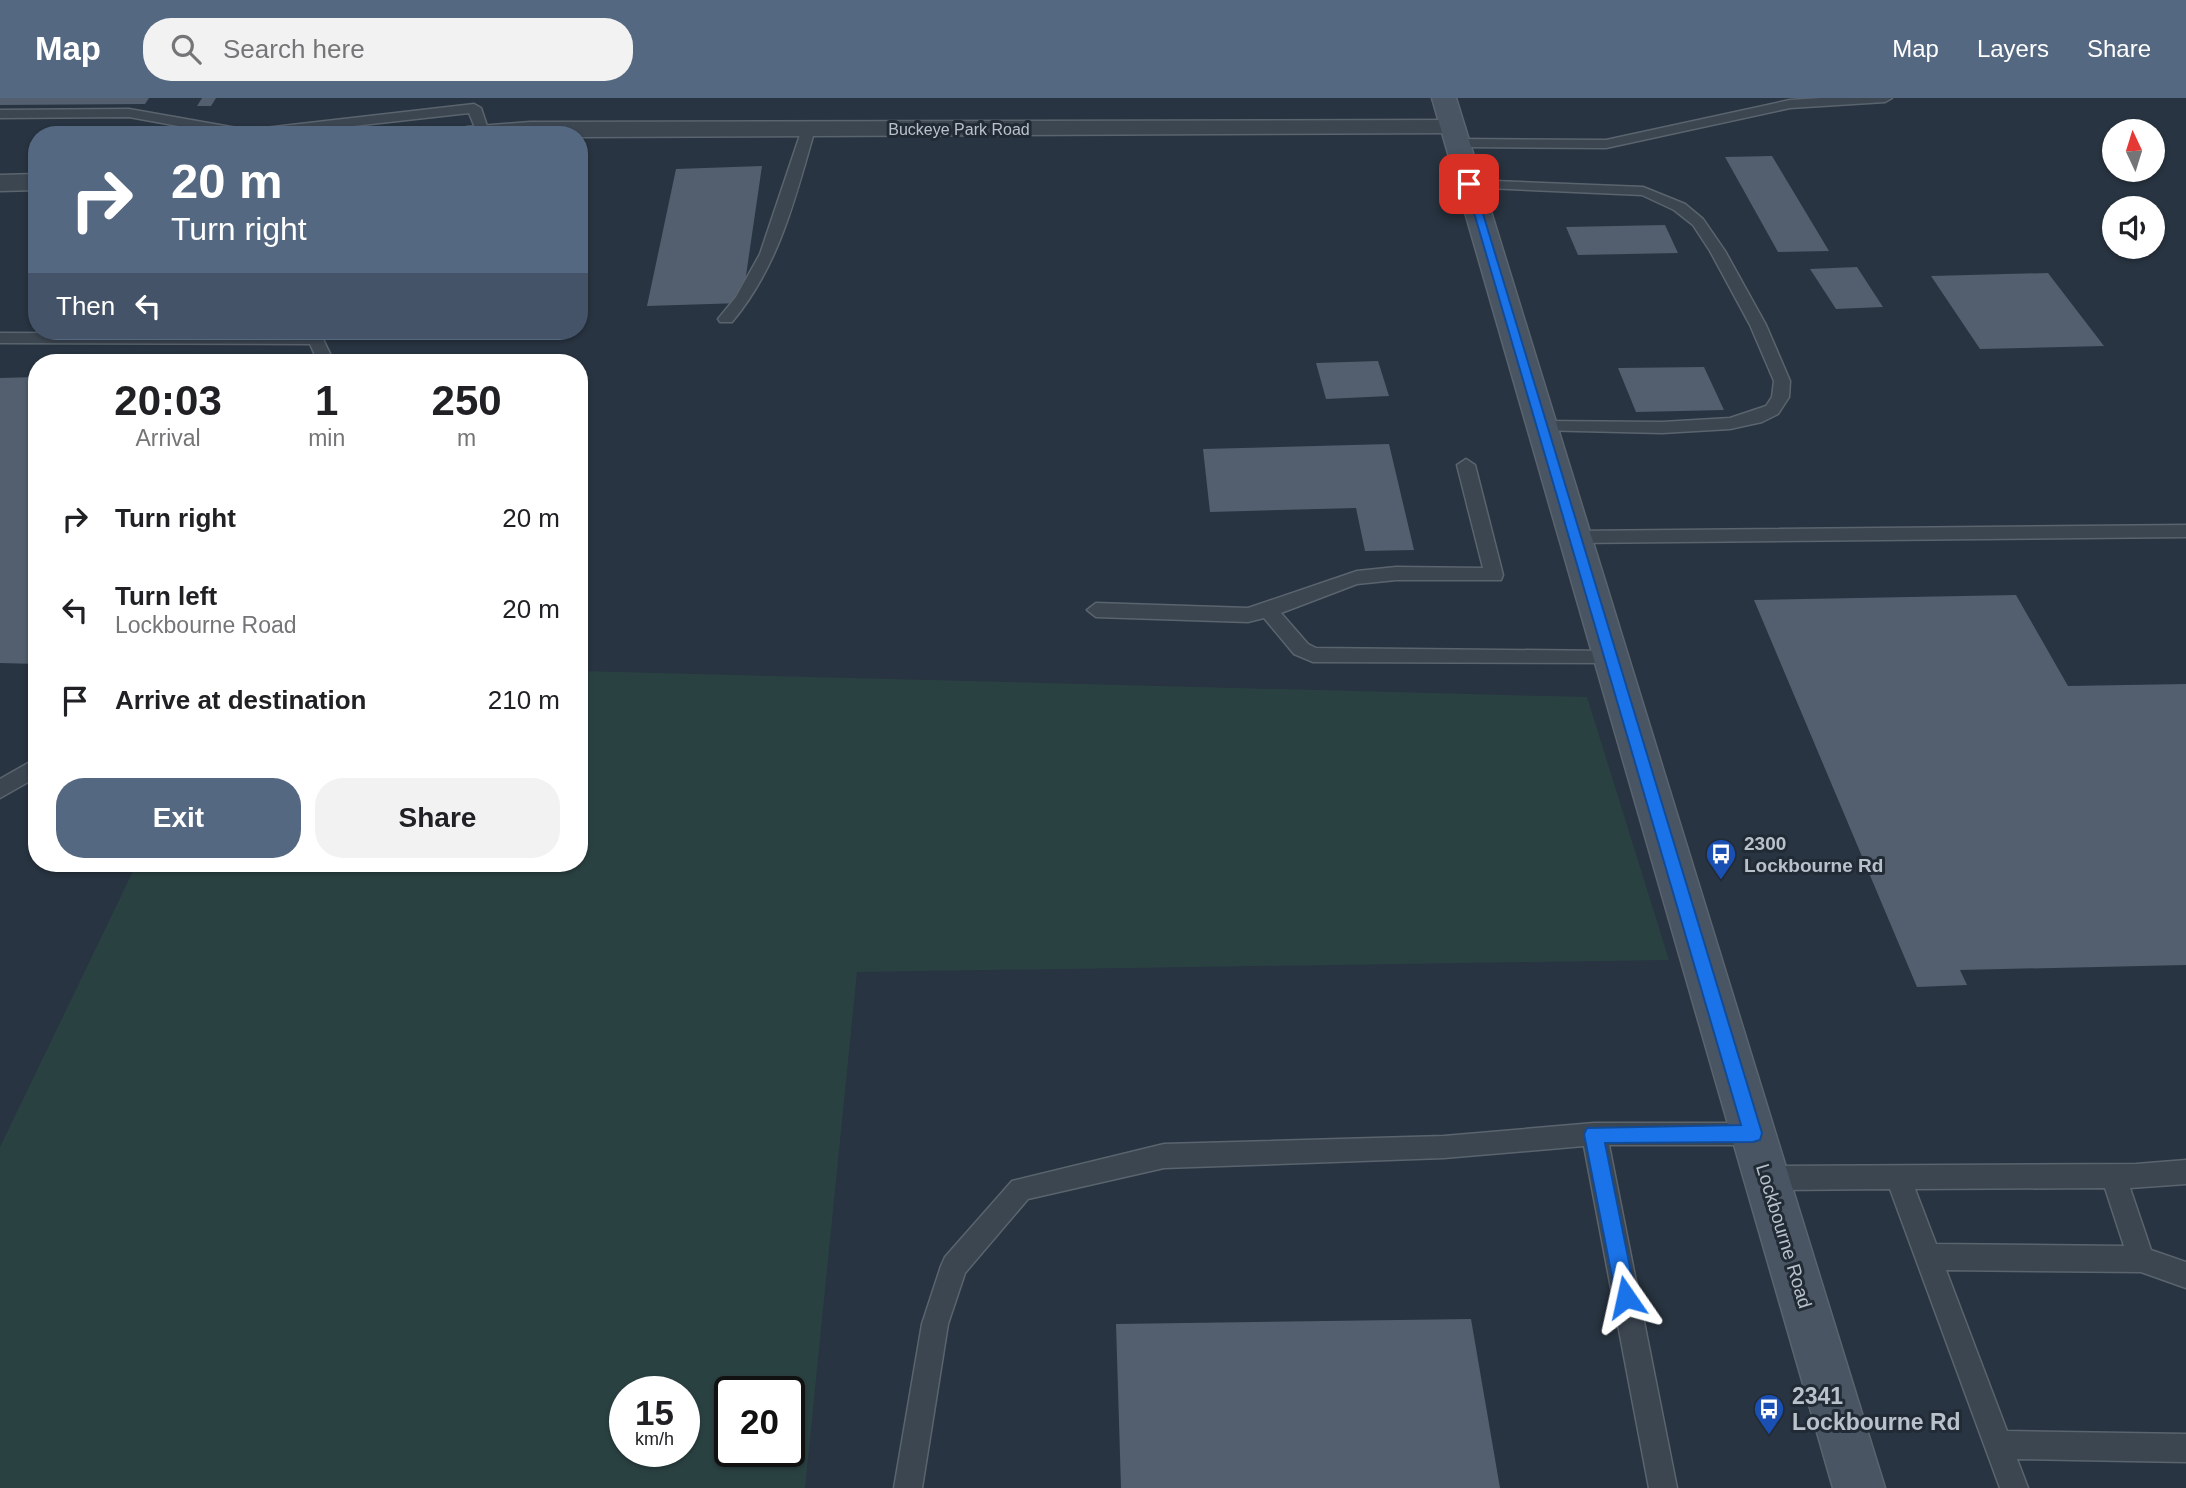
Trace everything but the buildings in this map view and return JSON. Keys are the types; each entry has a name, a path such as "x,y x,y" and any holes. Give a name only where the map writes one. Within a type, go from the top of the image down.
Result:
{"main road":[{"name":"Lockbourne Road","path":"1451,123 1859,1488"}],"street":[{"name":"Buckeye Park Road","path":"588,130 1451,123"},
{"path":"0,183 28,183"}],"lane":[{"path":"1451,123 1606,144 1790,104 1885,98"},
{"path":"311,126 476,103 476,126"},
{"path":"0,114 129,113 206,126"},
{"path":"726,319 741,303 764,264 808,129"},
{"path":"1469,184 1643,191 1661,196 1682,208 1700,224 1765,337 1782,379 1783,392 1773,410 1735,423 1692,427 1541,426"},
{"path":"0,338 28,338"},
{"path":"1096,610 1248,615 1269,612 1340,582 1368,576 1494,575 1466,465"},
{"path":"1574,537 2186,531"},
{"path":"1269,612 1301,649 1313,654 1612,658"},
{"path":"0,790 28,772"},
{"path":"1594,1134 1664,1488"},
{"path":"908,1488 935,1324 954,1266 1021,1188 1164,1156 1444,1147 1594,1134 1898,1177 2114,1176 2186,1172"},
{"path":"2114,1176 2141,1259"},
{"path":"1898,1177 2014,1488"},
{"path":"1928,1257 2141,1259 2186,1275"},
{"path":"1998,1445 2186,1448"}],"green space":[{"path":"588,671 1587,697 1669,960 857,972 805,1488 0,1488 0,1147 133,872 588,872"}],"place":[{"name":"2300 Lockbourne Rd","path":"1721,881"},
{"name":"2341 Lockbourne Rd","path":"1769,1436"}],"route":[{"path":"1469,184 1753,1133 1594,1134 1626,1297"}]}
